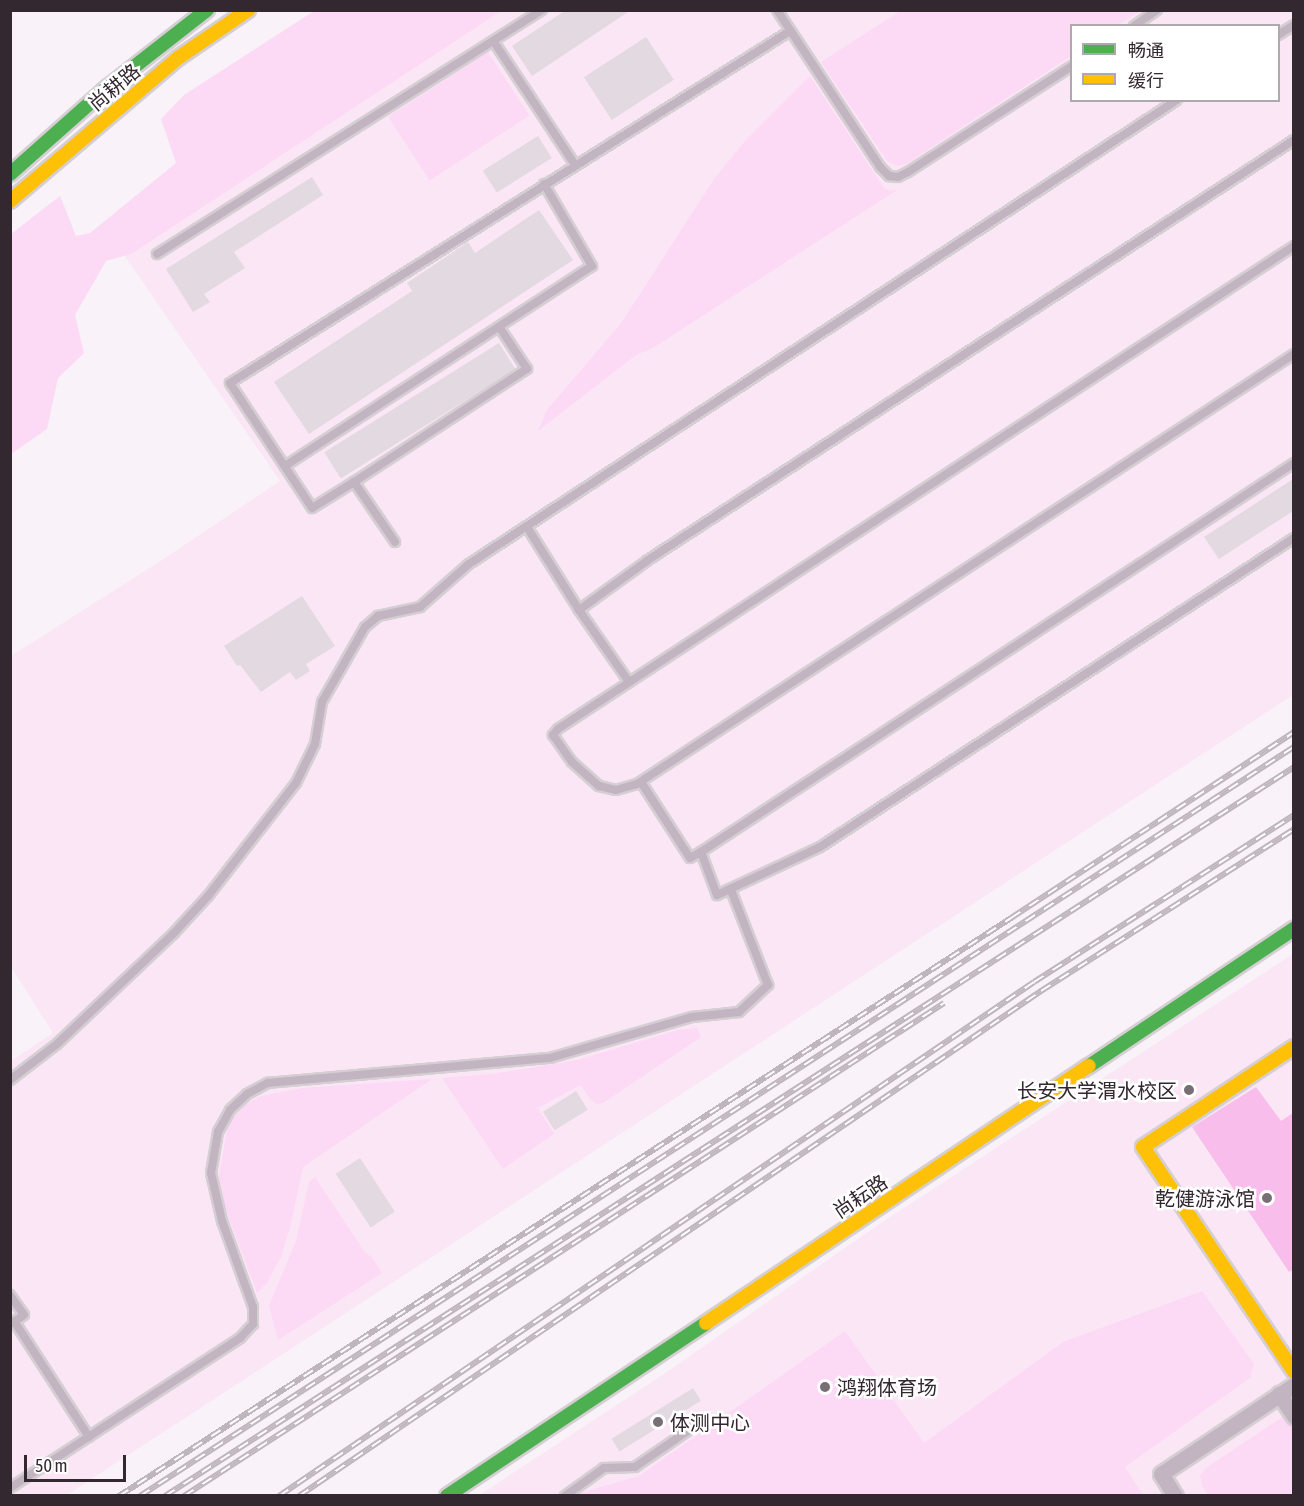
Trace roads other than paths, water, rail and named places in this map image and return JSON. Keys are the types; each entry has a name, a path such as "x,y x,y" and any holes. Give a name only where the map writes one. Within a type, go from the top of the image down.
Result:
{"street":[{"name":"尚耕路","path":"10,174 107,88 207,10"},
{"name":"尚耕路","path":"10,201 178,58 248,10"},
{"name":"尚耘路","path":"447,1496 1293,929"},
{"path":"1293,1047 1143,1147 1293,1372"},
{"path":"1175,1496 1161,1474 1293,1385"},
{"path":"1279,1394 1293,1416"}],"lane":[{"path":"157,254 542,10"},
{"path":"777,10 889,176 898,177 908,172 1070,67"},
{"path":"1137,24 1157,10"},
{"path":"1280,34 1293,25"},
{"path":"500,328 527,369 312,508 230,383 790,31"},
{"path":"494,42 575,165"},
{"path":"10,1080 57,1044 173,934 208,896 296,783 315,744 322,702 365,627 378,616 420,607 469,564 1175,102"},
{"path":"579,610 648,560 1293,140"},
{"path":"285,466 592,266 544,184"},
{"path":"1293,246 629,682 553,735 572,762 599,786 616,790 641,782 1293,354"},
{"path":"641,782 690,858 1293,463"},
{"path":"354,482 395,542"},
{"path":"527,527 579,610 629,682"},
{"path":"701,852 717,895 820,847 1293,538"},
{"path":"10,1488 240,1338 254,1324 253,1307 222,1221 211,1173 218,1132 231,1110 247,1094 268,1083 550,1058 692,1017 739,1012 768,984 731,890"},
{"path":"10,1295 24,1315 12,1322 89,1437"},
{"path":"565,1496 604,1468 634,1467 692,1428"}],"railway":[{"path":"119,1496 1294,732"},
{"path":"140,1496 1294,747"},
{"path":"165,1496 1294,767"},
{"path":"279,1496 1034,982 1294,815"},
{"path":"299,1496 1041,991 1294,829"},
{"path":"184,1496 944,1003"}],"place":[{"name":"长安大学渭水校区","path":"1189,1090"},
{"name":"乾健游泳馆","path":"1267,1198"},
{"name":"鸿翔体育场","path":"825,1387"},
{"name":"体测中心","path":"658,1422"}]}
